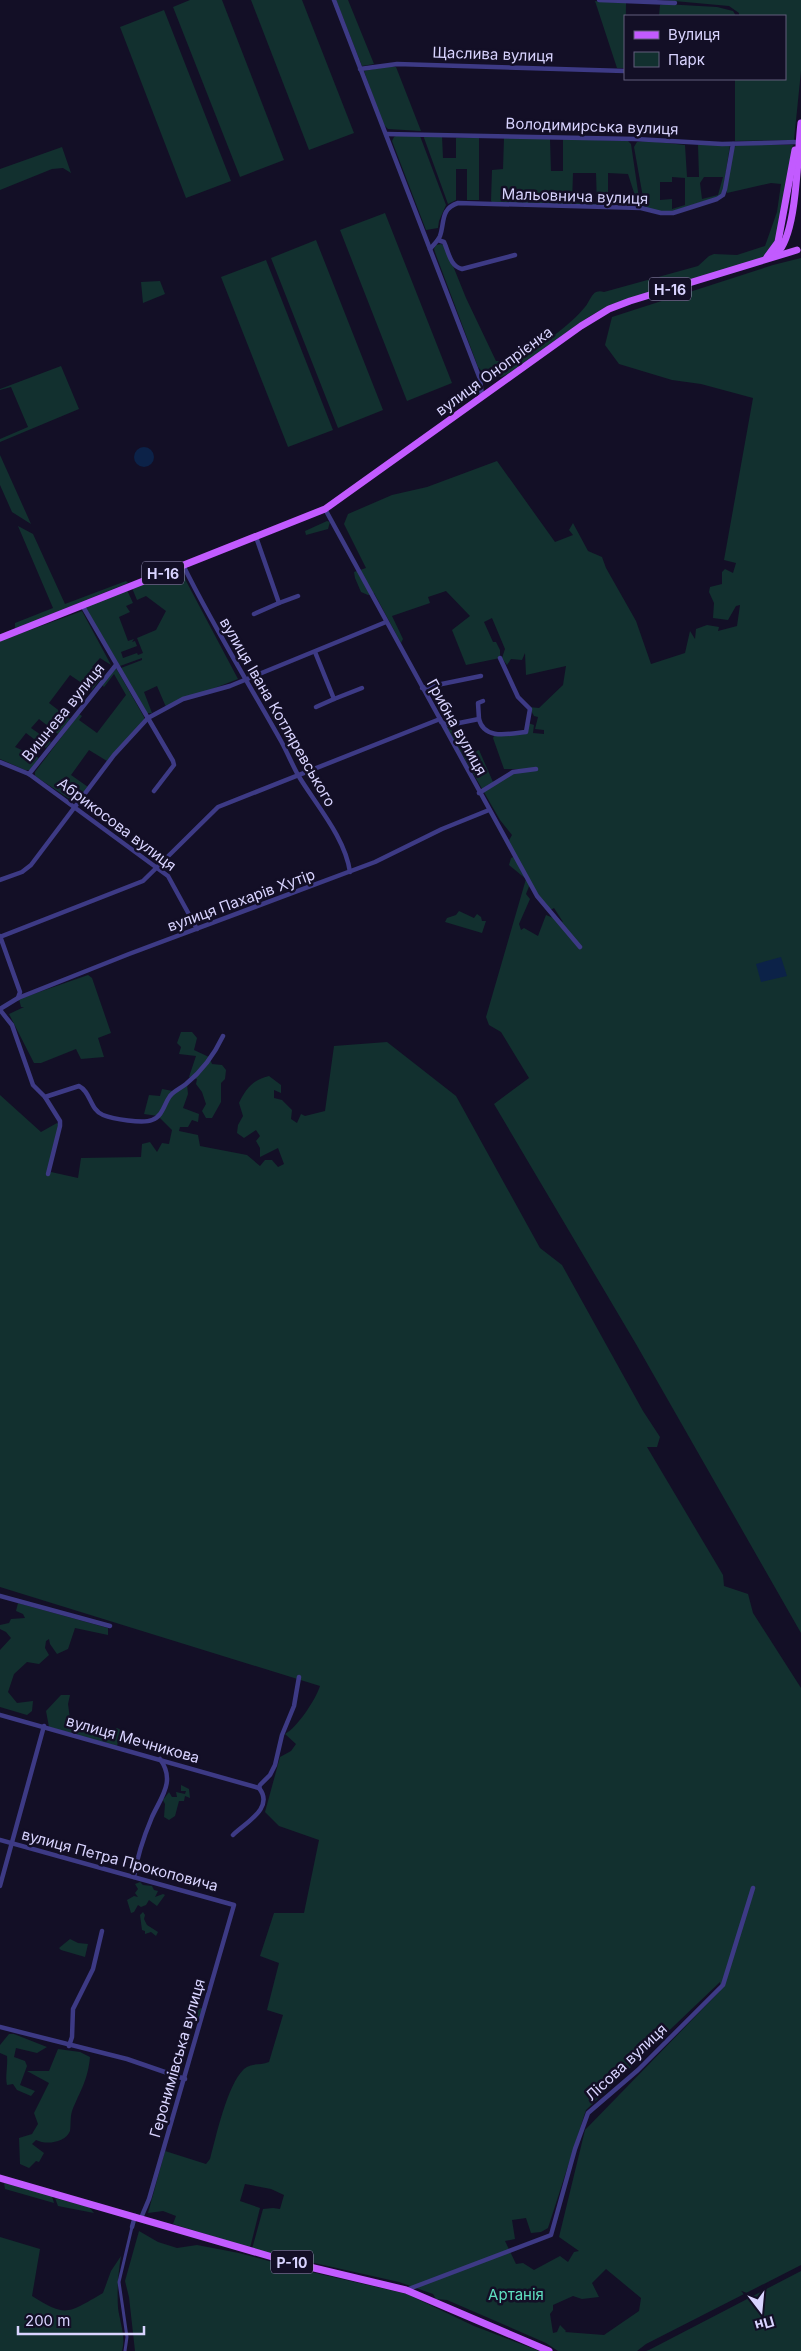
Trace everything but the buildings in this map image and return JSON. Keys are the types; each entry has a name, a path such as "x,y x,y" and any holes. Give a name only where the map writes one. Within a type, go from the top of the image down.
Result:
{"main road":[{"name":"Н-16","path":"764,260 778,242 801,127"},
{"name":"Н-16","path":"764,260 781,250 788,235 797,175 801,127"},
{"name":"вулиця Онопрієнка","path":"0,638 325,509 581,326 609,309 797,250 790,246 788,235"},
{"name":"Р-10","path":"0,2178 293,2262 406,2290 549,2351"}],"street":[{"path":"334,0 480,379 482,396"},
{"path":"599,0 675,3"},
{"name":"Щаслива вулиця","path":"360,69 397,64 624,71"},
{"name":"Володимирська вулиця","path":"386,134 636,139 733,144 797,142"},
{"name":"Мальовнича вулиця","path":"430,249 438,240 445,212 458,203 641,208 661,213 673,213 717,199 723,195 725,189 733,144"},
{"path":"438,240 444,242 452,262 457,268 462,269 514,255"},
{"name":"Грибна вулиця","path":"325,509 537,896 580,948"},
{"path":"256,536 280,603"},
{"name":"вулиця Івана Котляревського","path":"183,565 244,679 339,842 348,860 350,872"},
{"path":"254,614 298,596"},
{"name":"Вишнева вулиця","path":"82,605 174,765 154,791"},
{"path":"0,880 22,872 31,865 114,755 148,718 184,699 207,694 386,622"},
{"path":"315,652 334,699"},
{"path":"483,701 478,704 478,719 483,729 489,733 526,732 530,709 518,698 500,658"},
{"name":"Вишнева вулиця","path":"30,774 116,665"},
{"path":"422,688 481,676"},
{"path":"316,706 362,688"},
{"path":"18,998 20,992 0,936 136,885 150,877 216,808 298,774 441,720 449,724 478,719"},
{"path":"446,730 449,724"},
{"name":"Абрикосова вулиця","path":"0,762 30,774 171,880 197,929"},
{"path":"479,793 513,772 536,769"},
{"name":"вулиця Пахарів Хутір","path":"0,1010 18,998 350,872 489,810"},
{"path":"0,1010 12,1025 33,1085 46,1097 60,1121 48,1174"},
{"path":"46,1097 80,1086 84,1088 95,1110 102,1115 141,1122 152,1120 158,1116 171,1095 186,1084 214,1056 223,1036"},
{"path":"0,1596 110,1626"},
{"path":"233,1835 259,1813 264,1800 260,1785 270,1775 275,1765 282,1735 294,1706 299,1676"},
{"name":"вулиця Мечникова","path":"0,1715 260,1788"},
{"path":"0,1886 44,1726"},
{"path":"134,1877 137,1859 167,1786 167,1774 160,1760"},
{"name":"вулиця Петра Прокоповича","path":"0,1840 234,1904"},
{"name":"Лісова вулиця","path":"406,2290 551,2235 575,2149 588,2113 638,2070 723,1985 753,1888"},
{"name":"Геронимівська вулиця","path":"132,2227 149,2200 234,1904"},
{"path":"69,2046 72,2037 73,2009 93,1969 102,1931"},
{"path":"0,2027 127,2060 185,2079"},
{"path":"125,2351 127,2337 119,2282 132,2227"}],"green space":[{"path":"190,0 222,0 284,160 240,177 173,7"},
{"path":"251,0 302,0 354,133 309,150"},
{"path":"336,0 348,0 374,64 362,66"},
{"path":"663,0 801,0 801,71 794,140 735,141 735,80 786,80 786,15 739,15 729,6"},
{"path":"595,1 626,3 626,15 624,15 624,68 617,68"},
{"path":"660,5 717,7 733,11 735,15 659,15"},
{"path":"164,10 231,181 186,198 120,27"},
{"path":"390,66 396,67 421,131 388,129 383,124 364,71"},
{"path":"398,135 420,136 446,205 438,228 426,230 392,141"},
{"path":"423,135 442,136 443,158 456,158 456,138 479,138 479,200 467,200 467,169 456,169 456,200 448,204"},
{"path":"504,138 550,139 551,171 563,171 563,139 628,141 631,144 640,205 638,205 628,174 608,173 608,205 493,203 491,201 492,170 503,169","holes":["573,173 596,173 597,204 572,203"]},
{"path":"648,141 685,145 687,177 699,177 698,145 730,145 721,196 673,211 661,212 643,207 644,203 634,147 637,142","holes":["672,177 685,178 685,205 672,209 672,199 660,200 660,182 672,182","704,177 723,177 718,195 702,199 700,183"]},
{"path":"737,145 793,145 777,239 771,252 762,258 610,305 590,316 510,373 501,377 485,375 478,367 436,255 434,249 436,245 441,244 445,246 466,298 496,361 507,360 531,350 557,333 578,315 594,293 604,292 698,266 714,254 737,255 765,246 777,212 781,184 771,183 727,193 726,185 733,148"},
{"path":"62,147 71,173 63,168 52,169 0,190 0,169"},
{"path":"385,213 452,383 407,401 340,230"},
{"path":"316,240 383,410 338,428 271,258"},
{"path":"801,258 801,1633 636,1344 494,1104 529,1078 501,1032 489,1025 486,1017 526,879 509,865 511,858 516,856 508,842 512,835 500,820 447,728 449,725 464,756 479,750 493,782 522,769 504,769 493,738 495,734 524,732 528,723 534,725 533,733 544,734 544,730 535,729 538,717 534,716 529,707 539,708 563,685 566,666 526,675 525,653 522,660 511,659 507,665 502,658 505,649 492,618 484,622 493,642 496,642 500,650 500,658 466,665 452,630 470,616 446,591 428,597 430,603 392,616 403,639 401,643 374,593 368,595 361,592 354,572 366,568 344,524 348,514 392,495 427,487 497,461 555,542 573,535 569,530 573,523 588,551 602,557 606,568 636,621 651,664 685,653 690,631 695,639 696,629 707,625 719,627 718,631 737,626 740,605 736,606 728,620 713,618 714,603 709,592 710,587 722,584 722,572 725,569 733,573 736,563 724,560 753,398 701,384 672,380 619,364 605,345 612,317 773,265","holes":["530,884 548,911 554,908 563,922 546,915 538,936 524,928 521,930 519,924 530,899 526,894"]},
{"path":"266,260 333,430 288,447 221,277"},
{"path":"160,281 165,294 143,303 141,282"},
{"path":"61,366 79,409 0,442 0,439 28,427 11,387 0,389"},
{"path":"0,455 31,524 12,512 0,485"},
{"path":"327,521 330,522 328,529 306,535 305,531"},
{"path":"18,526 33,534 65,604 126,581 128,583 15,629 15,623 53,608"},
{"path":"182,568 185,579 238,679 166,707 157,686 144,692 152,713 147,713 121,668 142,660 142,658 120,666 85,607 127,590 133,603 126,606 130,612 119,617 128,641 134,639 132,642 135,641 137,646 121,652 123,658 143,653 137,638 156,630 166,611 146,596 137,600 132,588"},
{"path":"82,611 111,665 100,658 92,667 103,676 92,690 70,675 49,703 70,719 58,734 39,719 31,728 51,742 46,748 26,733 15,747 39,758 30,770 25,770 0,759 0,641"},
{"path":"116,668 144,720 107,761 89,750 71,775 88,787 76,801 71,800 35,776 35,772 79,714 82,716 79,720 97,733 126,695 114,674 104,687 102,685"},
{"path":"459,911 474,918 477,914 481,917 482,921 486,921 482,933 445,922 447,918 456,915"},
{"path":"88,975 92,978 111,1033 98,1038 104,1057 81,1059 76,1049 41,1063 34,1063 9,1014 24,1007 21,1007 19,999"},
{"path":"181,1032 192,1032 197,1038 194,1050 209,1057 212,1064 222,1065 226,1070 225,1079 221,1083 221,1102 212,1118 206,1118 202,1111 206,1104 202,1092 196,1084 197,1079 189,1077 196,1056 179,1054 181,1047 177,1043"},
{"path":"387,1042 456,1096 540,1248 562,1265 643,1411 660,1437 657,1447 647,1447 723,1575 724,1586 748,1594 753,1613 801,1688 801,2265 646,2344 637,2351 558,2351 546,2343 447,2300 436,2299 433,2294 399,2282 252,2249 263,2209 280,2209 284,2195 271,2189 245,2184 240,2201 260,2208 250,2248 173,2224 176,2216 163,2211 148,2213 165,2151 206,2164 210,2159 227,2099 238,2077 247,2067 269,2062 283,2015 267,2010 279,1963 260,1956 274,1913 304,1913 319,1840 279,1826 265,1812 280,1757 291,1751 296,1744 285,1734 306,1713 320,1686 0,1587 0,1095 41,1132 57,1123 60,1126 49,1174 51,1172 78,1178 81,1158 141,1157 142,1144 150,1142 157,1152 162,1143 169,1144 172,1130 158,1116 144,1114 149,1095 160,1096 162,1089 173,1091 187,1084 188,1094 183,1108 199,1114 198,1122 192,1120 188,1127 180,1127 179,1131 198,1135 200,1146 247,1155 260,1166 265,1160 272,1160 278,1167 284,1164 278,1148 260,1157 260,1148 256,1141 260,1136 256,1130 244,1138 237,1133 238,1125 243,1116 239,1103 251,1085 269,1076 281,1085 281,1093 274,1090 274,1098 282,1100 292,1110 291,1119 297,1123 301,1114 305,1116 325,1111 334,1046","holes":["720,1982 720,1991 585,2130 559,2237 579,2251 574,2252 568,2262 560,2256 534,2270 523,2263 516,2264 505,2241 515,2239 512,2220 526,2218 531,2233 541,2232 548,2228 586,2110","606,2269 641,2298 639,2311 604,2335 565,2332 560,2325 557,2332 553,2333 550,2314 553,2310 553,2305 573,2296 582,2299 599,2297 592,2283"]},
{"path":"18,1603 108,1628 108,1635 75,1628 68,1649 57,1654 49,1639 46,1641 45,1648 49,1655 39,1664 27,1662 14,1674 8,1692 17,1703 33,1701 32,1711 27,1715 0,1707 0,1650 11,1638 0,1629 0,1625 9,1623 11,1619 25,1618 23,1614 16,1611"},
{"path":"61,1695 70,1695 68,1704 70,1719 110,1733 117,1728 121,1730 117,1746 49,1727 46,1711"},
{"path":"181,1785 189,1789 190,1798 185,1796 184,1801 179,1801 175,1816 169,1820 164,1817 165,1804 163,1800 169,1792 172,1797 177,1797 176,1792 185,1794 186,1791 181,1791"},
{"path":"140,1882 143,1885 152,1886 154,1890 158,1891 155,1897 165,1895 157,1906 149,1900 146,1905 141,1907 138,1905 134,1912 131,1913 127,1900 134,1896 138,1897 135,1893 138,1889 135,1884"},
{"path":"143,1912 147,1925 158,1932 156,1936 151,1932 145,1934 145,1931 142,1930 140,1915"},
{"path":"70,1939 78,1943 88,1944 85,1957 59,1948"},
{"path":"187,2005 198,2009 202,2008 198,2023 193,2017 188,2015"},
{"path":"9,2034 14,2034 47,2047 37,2053 16,2048 14,2057 25,2061 27,2066 20,2085 35,2091 31,2096 17,2090 13,2084 7,2085 7,2056 0,2053 0,2045"},
{"path":"58,2049 80,2052 90,2057 87,2072 72,2111 68,2135 50,2143 36,2140 32,2144 44,2153 39,2162 36,2161 29,2168 20,2164 19,2138 32,2134 38,2124 34,2113 49,2083 27,2071 49,2071"},
{"path":"4,2183 52,2196 54,2203 5,2189"},
{"path":"55,2198 89,2207 94,2213 58,2206"},
{"name":"Артанія","path":"139,2231 158,2242 177,2248 197,2245 239,2253 298,2269 407,2294 474,2326 539,2351 135,2351 129,2297 125,2281"},
{"path":"0,2237 40,2249 32,2296 53,2308 61,2310 74,2309 103,2293 111,2271 121,2256 118,2276 118,2308 123,2335 122,2351 0,2351"},
{"path":"801,2271 801,2351 646,2351 649,2350"}],"water":[{"path":"140,447 148,447 154,453 154,461 148,467 140,467 134,461 134,453"},
{"path":"781,957 787,976 761,982 756,964"}]}
